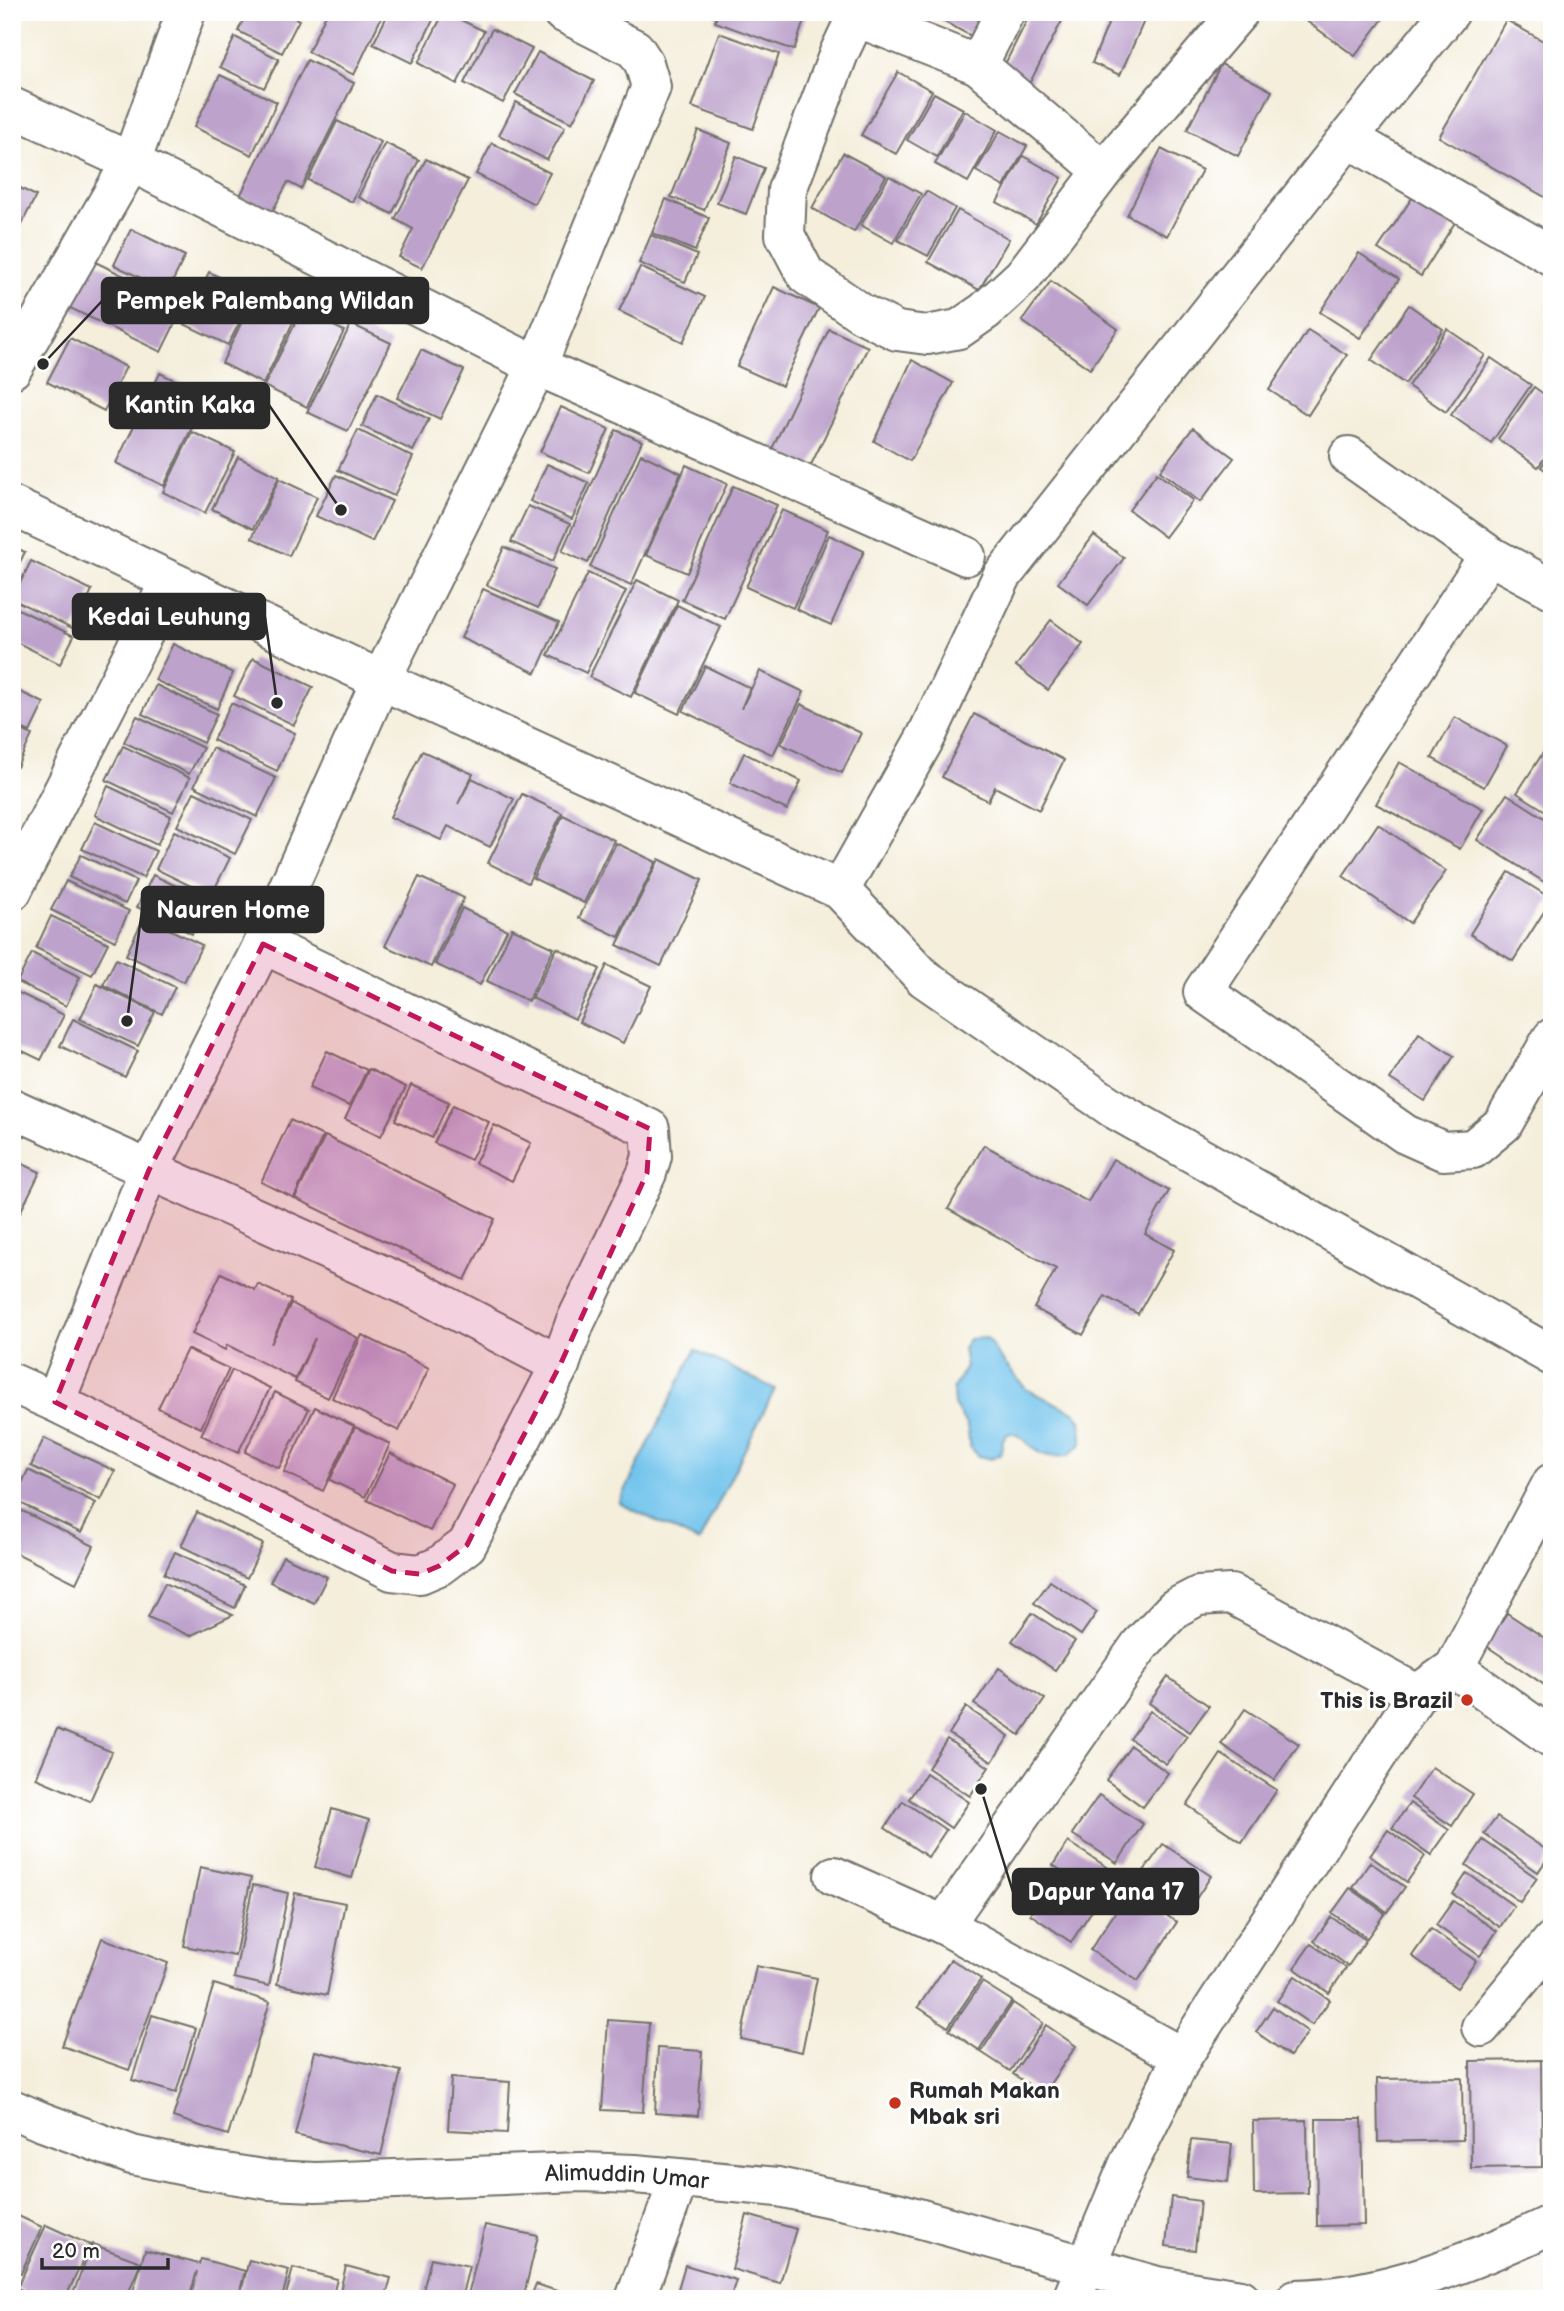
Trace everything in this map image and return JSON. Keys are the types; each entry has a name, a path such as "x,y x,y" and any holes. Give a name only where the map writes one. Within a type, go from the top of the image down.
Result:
{"street":[{"path":"12,369 131,162 186,12"},
{"path":"55,1402 149,1170 263,944 381,680 537,366 651,87 644,63 635,49 562,12"},
{"path":"978,65 1005,12"},
{"path":"1104,171 978,65 856,18 839,53 787,190 785,235 806,275 861,313 897,331 927,335 959,329 985,311 1023,276 1104,171 1239,12"},
{"path":"840,890 926,737 1002,576 1450,12"},
{"path":"12,107 131,162 537,366 966,556"},
{"path":"1348,138 1552,256"},
{"path":"1349,456 1489,555 1552,589"},
{"path":"12,506 381,680 840,890 924,978 1114,1109 1552,1356"},
{"path":"1489,555 1203,992 1405,1134 1443,1151 1473,1149 1503,1124 1552,1038"},
{"path":"12,891 170,581"},
{"path":"12,1383 393,1572 420,1574 439,1566 467,1545 560,1365 575,1323 647,1173 652,1157 650,1129 263,944"},
{"path":"12,1108 418,1291 560,1365"},
{"path":"1079,2283 1129,2162 1182,2057 1418,1694 1454,1668 1552,1483"},
{"path":"944,1925 1140,1645 1175,1608 1198,1596 1231,1594 1418,1694"},
{"path":"1454,1668 1552,1738"},
{"path":"834,1876 944,1925 1182,2057"},
{"path":"1481,2028 1552,1941"},
{"name":"Alimuddin Umar","path":"12,2109 40,2122 132,2155 269,2180 316,2182 581,2172 778,2187 897,2212 1079,2283 1157,2287 1241,2299"},
{"path":"635,2299 679,2179"},
{"path":"1296,2299 1364,2292 1436,2272 1552,2224"}],"highlighted area":[{"path":"263,944 650,1129 647,1173 560,1365 467,1545 439,1566 420,1574 392,1571 55,1402 149,1170"}],"water":[{"path":"987,1338 1026,1389 1074,1412 1081,1420 1082,1443 1068,1456 1041,1454 1021,1437 1009,1433 1003,1439 1001,1454 991,1459 979,1456 970,1447 967,1426 954,1405 953,1389 966,1366 963,1349 969,1339"},
{"path":"695,1350 775,1389 699,1542 619,1503"}],"building":[{"path":"247,12 284,12 299,20 282,53 238,31"},
{"path":"327,12 384,12 354,75 308,52"},
{"path":"389,12 437,12 412,63 373,44"},
{"path":"444,12 484,31 457,84 418,63"},
{"path":"718,12 799,12 806,15 794,50 715,22"},
{"path":"926,12 1000,12 984,43"},
{"path":"1031,12 1056,12 1064,17 1027,88 1000,74"},
{"path":"1113,12 1148,12 1120,75 1092,63"},
{"path":"1294,12 1374,12 1383,19 1355,56"},
{"path":"1506,20 1552,46 1552,201 1439,137"},
{"path":"492,29 532,49 503,103 464,83"},
{"path":"719,33 779,54 753,129 692,107"},
{"path":"235,37 279,59 264,88 220,67"},
{"path":"538,52 594,81 572,123 515,94"},
{"path":"307,60 354,83 301,189 288,182 272,212 240,196"},
{"path":"1221,64 1272,91 1238,156 1187,130"},
{"path":"898,72 932,91 896,154 861,135"},
{"path":"220,75 277,102 252,155 194,127"},
{"path":"934,93 963,109 937,157 907,140"},
{"path":"516,102 565,127 547,160 499,135"},
{"path":"965,111 997,130 968,182 935,164"},
{"path":"337,121 381,142 352,202 308,180"},
{"path":"698,130 731,143 704,210 671,197"},
{"path":"1000,131 1027,146 1004,187 976,171"},
{"path":"385,143 419,160 392,214 358,197"},
{"path":"492,143 550,173 534,204 476,174"},
{"path":"1161,149 1202,170 1167,236 1127,215"},
{"path":"843,153 886,176 854,232 812,208"},
{"path":"736,156 764,168 746,214 717,203"},
{"path":"1023,156 1062,178 1036,224 997,202"},
{"path":"426,159 468,180 422,268 399,257 413,229 395,219"},
{"path":"889,176 921,194 893,243 861,225"},
{"path":"12,184 36,196 19,229 12,226"},
{"path":"1420,186 1461,213 1421,276 1378,249"},
{"path":"926,191 955,208 928,256 898,240"},
{"path":"666,199 709,218 695,251 652,233"},
{"path":"958,210 1009,239 979,290 928,262"},
{"path":"131,229 185,256 168,291 114,265"},
{"path":"651,235 697,255 685,282 639,263"},
{"path":"1359,253 1399,279 1360,338 1320,312"},
{"path":"89,259 184,305 161,352 66,306"},
{"path":"640,267 705,297 683,342 619,311"},
{"path":"209,272 254,294 228,345 184,324"},
{"path":"1051,281 1118,329 1090,369 1022,321"},
{"path":"774,287 819,308 782,386 737,366"},
{"path":"258,288 300,308 263,384 222,363"},
{"path":"1409,305 1443,329 1405,384 1371,360"},
{"path":"302,310 344,331 307,407 264,386"},
{"path":"351,324 391,343 348,431 307,412"},
{"path":"829,329 868,347 809,469 771,451"},
{"path":"1447,329 1485,355 1446,412 1408,386"},
{"path":"1308,330 1347,355 1308,415 1269,390"},
{"path":"70,338 126,367 104,411 47,382"},
{"path":"421,350 464,370 440,419 397,398"},
{"path":"1491,358 1531,385 1491,443 1451,415"},
{"path":"912,360 953,383 910,461 874,441"},
{"path":"160,373 207,396 164,486 116,463"},
{"path":"1534,387 1552,400 1552,447 1538,467 1498,439"},
{"path":"377,394 429,419 413,451 362,426"},
{"path":"561,407 609,429 589,473 540,452"},
{"path":"1193,428 1234,458 1200,502 1160,471"},
{"path":"358,430 413,457 394,496 338,470"},
{"path":"616,430 642,441 588,563 562,551"},
{"path":"192,432 235,452 205,513 163,492"},
{"path":"1552,452 1552,475 1541,467"},
{"path":"641,454 681,473 631,585 590,567"},
{"path":"238,457 279,477 253,529 212,509"},
{"path":"547,464 589,483 572,519 530,501"},
{"path":"686,465 727,484 687,573 646,555"},
{"path":"1157,473 1193,500 1165,537 1129,510"},
{"path":"336,475 392,501 372,542 316,516"},
{"path":"279,479 317,497 289,556 252,538"},
{"path":"733,486 777,505 725,619 682,600"},
{"path":"528,506 570,524 553,561 511,542"},
{"path":"782,510 828,530 793,608 746,587"},
{"path":"829,535 864,551 831,625 796,609"},
{"path":"1094,535 1124,558 1088,605 1058,583"},
{"path":"12,546 25,552 12,578"},
{"path":"504,547 555,569 538,608 487,585"},
{"path":"31,561 92,590 74,629 12,599"},
{"path":"588,573 626,591 586,673 548,655"},
{"path":"637,580 678,600 631,697 589,677"},
{"path":"483,589 559,622 536,673 461,638"},
{"path":"677,605 721,627 679,714 635,693"},
{"path":"12,606 74,636 60,664 12,640"},
{"path":"1051,620 1083,644 1048,690 1016,666"},
{"path":"173,644 233,673 217,709 155,680"},
{"path":"253,658 313,687 294,725 234,696"},
{"path":"705,666 750,688 741,709 760,671 804,692 773,755 683,711"},
{"path":"156,685 217,714 203,743 142,714"},
{"path":"12,688 44,703 30,732 12,724"},
{"path":"231,703 295,733 277,771 213,740"},
{"path":"801,704 861,733 842,773 781,744"},
{"path":"974,714 1064,760 1039,810 995,787 988,801 942,777"},
{"path":"137,716 203,748 189,774 124,742"},
{"path":"1455,717 1507,746 1484,787 1432,758"},
{"path":"12,725 32,735 17,767 12,765"},
{"path":"1552,739 1552,815 1517,793"},
{"path":"123,746 190,778 173,812 106,780"},
{"path":"212,748 276,778 257,817 194,786"},
{"path":"422,751 473,774 458,804 472,778 514,799 490,847 448,826 441,840 390,817"},
{"path":"744,753 801,781 787,810 730,783"},
{"path":"1399,762 1483,809 1460,849 1376,804"},
{"path":"108,786 171,816 157,845 95,815"},
{"path":"194,792 252,820 235,854 177,826"},
{"path":"522,794 562,813 528,883 488,863"},
{"path":"1507,794 1552,823 1552,887 1477,840"},
{"path":"563,815 614,840 584,903 533,878"},
{"path":"95,822 156,851 143,878 82,849"},
{"path":"1378,824 1446,871 1410,923 1343,876"},
{"path":"174,831 230,858 211,896 156,869"},
{"path":"616,843 656,862 619,937 579,918"},
{"path":"81,855 136,881 125,904 69,877"},
{"path":"659,859 702,880 661,966 617,945"},
{"path":"1509,872 1552,899 1513,961 1470,934"},
{"path":"153,875 208,901 192,934 137,907"},
{"path":"419,877 464,898 431,967 385,946"},
{"path":"66,881 129,911 115,941 51,910"},
{"path":"462,908 507,930 480,985 435,964"},
{"path":"51,916 108,943 92,975 36,948"},
{"path":"144,917 202,945 184,982 126,955"},
{"path":"512,928 554,948 528,1001 487,981"},
{"path":"557,948 600,969 575,1019 532,998"},
{"path":"32,953 80,977 66,1006 17,982"},
{"path":"116,959 175,987 162,1014 103,985"},
{"path":"607,965 651,986 623,1043 579,1022"},
{"path":"97,984 155,1012 138,1046 80,1019"},
{"path":"15,991 64,1015 41,1060 12,1046 12,997"},
{"path":"73,1019 138,1051 125,1077 60,1046"},
{"path":"1419,1033 1454,1056 1425,1101 1390,1079"},
{"path":"327,1051 367,1070 349,1106 309,1088"},
{"path":"369,1069 406,1087 381,1136 345,1119"},
{"path":"411,1085 449,1102 432,1138 395,1120"},
{"path":"453,1105 489,1122 471,1160 434,1143"},
{"path":"290,1120 323,1136 294,1198 261,1182"},
{"path":"494,1125 531,1143 512,1181 475,1163"},
{"path":"325,1136 495,1219 465,1280 295,1198"},
{"path":"984,1145 1088,1202 1113,1159 1169,1191 1145,1234 1174,1250 1138,1314 1105,1296 1083,1335 1034,1308 1056,1269 948,1209"},
{"path":"12,1159 40,1172 12,1229"},
{"path":"221,1273 255,1290 258,1284 291,1300 271,1344 291,1303 358,1338 328,1398 295,1382 315,1338 295,1379 227,1345 225,1350 192,1334"},
{"path":"362,1335 429,1368 399,1431 332,1398"},
{"path":"187,1349 229,1369 201,1428 158,1408"},
{"path":"232,1370 270,1388 238,1453 201,1435"},
{"path":"275,1392 309,1409 279,1468 245,1452"},
{"path":"315,1407 354,1426 323,1491 284,1472"},
{"path":"355,1427 390,1444 365,1497 330,1480"},
{"path":"44,1438 115,1471 101,1500 31,1466"},
{"path":"390,1453 453,1484 430,1531 367,1500"},
{"path":"28,1470 96,1503 81,1533 14,1500"},
{"path":"12,1506 94,1546 76,1583 12,1551"},
{"path":"197,1512 263,1544 247,1578 181,1546"},
{"path":"175,1552 245,1585 235,1608 164,1574"},
{"path":"283,1556 327,1577 314,1603 270,1582"},
{"path":"1050,1581 1097,1612 1081,1635 1034,1603"},
{"path":"165,1583 233,1615 190,1636 148,1617"},
{"path":"1032,1613 1075,1641 1055,1670 1012,1641"},
{"path":"1507,1613 1552,1643 1552,1690 1485,1645"},
{"path":"999,1668 1045,1699 1020,1735 974,1704"},
{"path":"1168,1677 1209,1706 1190,1732 1149,1703"},
{"path":"966,1707 1009,1736 992,1762 949,1734"},
{"path":"1245,1709 1299,1744 1274,1780 1221,1744"},
{"path":"1150,1711 1187,1736 1166,1764 1130,1739"},
{"path":"57,1729 112,1752 90,1801 36,1778"},
{"path":"947,1739 989,1767 970,1796 928,1768"},
{"path":"1131,1746 1168,1773 1143,1807 1106,1780"},
{"path":"1221,1754 1277,1790 1242,1842 1187,1805"},
{"path":"1432,1767 1473,1794 1452,1826 1411,1798"},
{"path":"926,1773 969,1802 951,1828 909,1799"},
{"path":"1099,1795 1143,1824 1117,1863 1072,1834"},
{"path":"903,1801 946,1830 928,1857 885,1828"},
{"path":"1410,1803 1449,1830 1431,1855 1392,1828"},
{"path":"332,1809 369,1820 352,1878 315,1867"},
{"path":"1497,1817 1551,1853 1538,1872 1484,1834"},
{"path":"1388,1830 1425,1856 1407,1882 1370,1856"},
{"path":"1483,1840 1537,1878 1520,1902 1466,1865"},
{"path":"1068,1842 1107,1867 1091,1891 1053,1865"},
{"path":"1163,1844 1211,1876 1188,1911 1139,1878"},
{"path":"1370,1862 1405,1887 1387,1912 1353,1888"},
{"path":"200,1867 251,1878 235,1956 184,1946"},
{"path":"1057,1872 1099,1900 1071,1942 1030,1914"},
{"path":"1467,1873 1514,1906 1500,1927 1453,1894"},
{"path":"253,1885 288,1893 269,1986 234,1978"},
{"path":"1350,1888 1385,1913 1367,1938 1332,1913"},
{"path":"1129,1892 1177,1922 1138,1981 1090,1950"},
{"path":"295,1893 345,1903 327,1995 277,1984"},
{"path":"1453,1901 1497,1931 1480,1956 1436,1925"},
{"path":"1331,1917 1366,1940 1348,1966 1314,1941"},
{"path":"1431,1929 1476,1961 1457,1988 1412,1956"},
{"path":"102,1938 168,1963 129,2070 62,2046"},
{"path":"1311,1944 1346,1968 1329,1993 1294,1968"},
{"path":"951,1959 981,1979 948,2027 918,2007"},
{"path":"756,1966 817,1978 802,2052 741,2039"},
{"path":"1295,1976 1330,2000 1312,2025 1277,2001"},
{"path":"982,1982 1012,2001 979,2050 949,2030"},
{"path":"214,1984 270,2002 228,2135 173,2117"},
{"path":"1013,2003 1043,2023 1010,2071 981,2052"},
{"path":"1273,2007 1308,2032 1290,2056 1256,2032"},
{"path":"152,2015 196,2028 176,2093 132,2080"},
{"path":"608,2020 649,2023 643,2112 602,2110"},
{"path":"1046,2025 1076,2046 1043,2094 1013,2074"},
{"path":"658,2048 702,2051 698,2116 655,2113"},
{"path":"315,2051 401,2071 381,2155 295,2135"},
{"path":"1541,2060 1542,2167 1471,2168 1470,2061"},
{"path":"451,2078 510,2082 507,2133 448,2130"},
{"path":"1462,2078 1463,2140 1378,2142 1377,2079"},
{"path":"1316,2119 1362,2119 1364,2225 1317,2226"},
{"path":"1307,2120 1308,2193 1254,2194 1253,2121"},
{"path":"1191,2140 1232,2144 1228,2182 1187,2177"},
{"path":"1171,2197 1200,2201 1195,2250 1166,2246"},
{"path":"12,2213 42,2227 21,2273 12,2269"},
{"path":"747,2215 796,2229 780,2283 732,2269"},
{"path":"46,2225 90,2245 65,2299 41,2299 17,2288"},
{"path":"485,2225 538,2236 523,2299 467,2299"},
{"path":"92,2244 141,2262 126,2299 71,2299"},
{"path":"145,2250 199,2264 201,2259 245,2271 238,2299 190,2299 197,2271 189,2299 131,2299"},
{"path":"431,2258 469,2266 461,2299 421,2299"},
{"path":"249,2260 289,2270 282,2299 239,2299"},
{"path":"685,2265 736,2280 730,2299 675,2299"},
{"path":"346,2266 391,2278 385,2299 338,2299"},
{"path":"293,2268 337,2279 332,2299 285,2299"},
{"path":"536,2284 578,2298 578,2299 530,2299"}],"place":[{"name":"Pempek Palembang Wildan","path":"43,364"},
{"name":"Kantin Kaka","path":"341,510"},
{"name":"Kedai Leuhung","path":"277,703"},
{"name":"Nauren Home","path":"127,1021"},
{"name":"This is Brazil","path":"1467,1700"},
{"name":"Dapur Yana 17","path":"981,1789"},
{"name":"Rumah Makan Mbak sri","path":"895,2103"}]}
